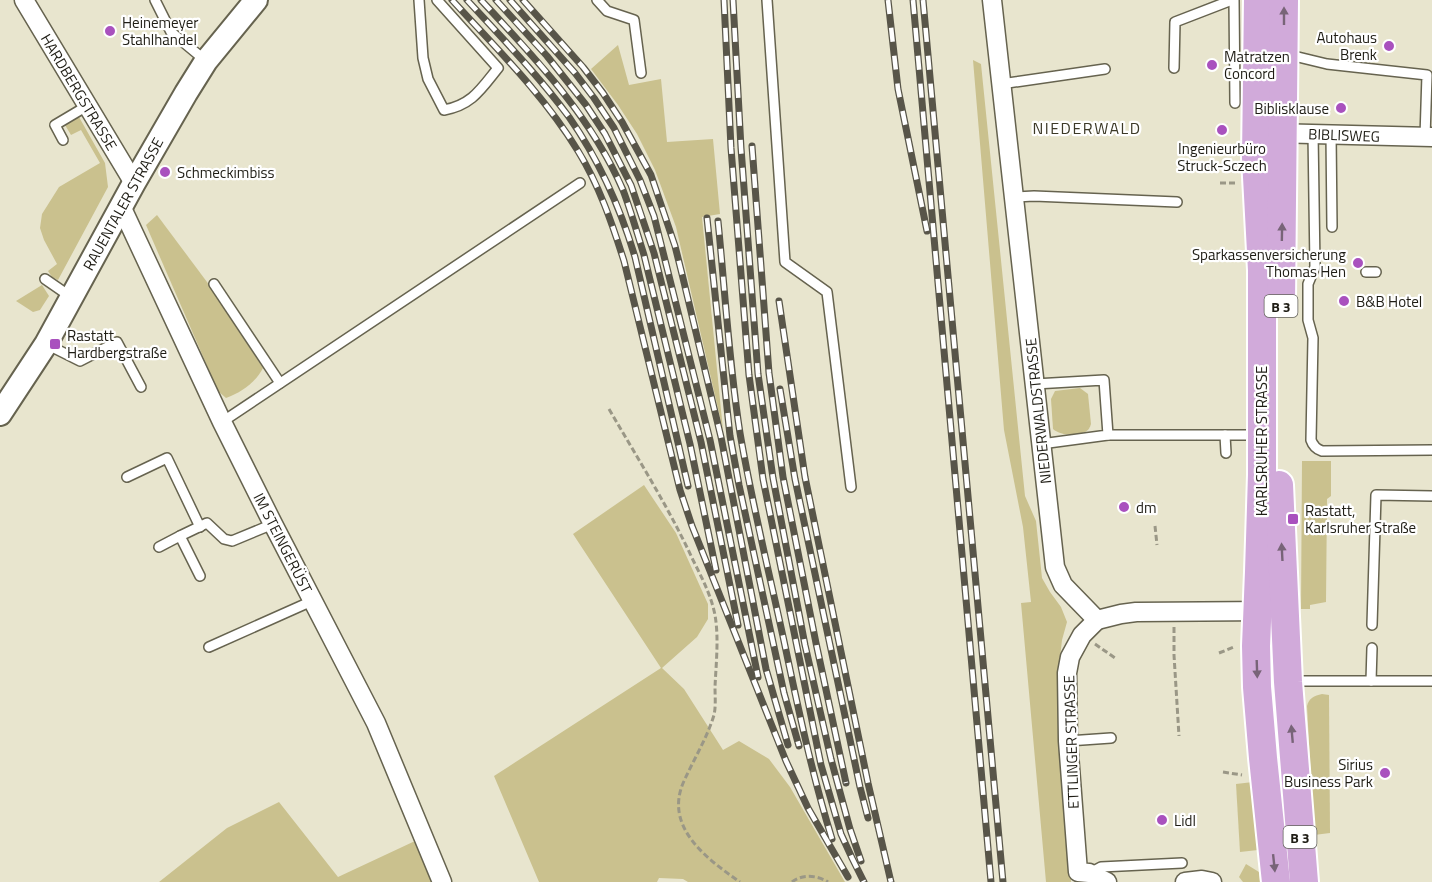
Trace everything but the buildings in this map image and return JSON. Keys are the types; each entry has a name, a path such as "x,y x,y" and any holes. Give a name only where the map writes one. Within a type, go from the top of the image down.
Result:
{"main road":[{"name":"KARLSRUHER STRASSE","path":"1258,0 1270,133 1279,501 1271,611 1256,646 1257,687 1276,882"},
{"name":"KARLSRUHER STRASSE","path":"1284,0 1284,57 1270,133 1257,184 1262,270 1262,435 1271,611 1288,681 1304,882"}],"street":[{"name":"HARDBERGSTRASSE","path":"24,0 134,183"},
{"name":"RAUENTALER STRASSE","path":"0,414 46,344 134,183 206,61 256,0"},
{"name":"NIEDERWALDSTRASSE","path":"992,0 1055,567 1063,585 1097,621"},
{"name":"BIBLISWEG","path":"1270,133 1429,137"},
{"name":"IM STEINGERÜST","path":"121,206 222,422 376,723 442,882"},
{"path":"1097,621 1121,614 1174,611 1271,611"},
{"name":"ETTLINGER STRASSE","path":"1085,877 1068,741 1067,673 1070,657 1082,635 1097,621"},
{"path":"1085,877 1107,882"},
{"path":"1185,882 1202,880 1212,882"}],"lane":[{"path":"155,0 171,32 206,61"},
{"path":"419,0 423,58 428,80 444,110 458,108 477,94 498,68 436,0"},
{"path":"597,0 607,11 634,20 641,73"},
{"path":"767,0 785,262 827,292 851,488"},
{"path":"1174,68 1174,22 1233,0 1235,103"},
{"path":"1284,57 1427,75 1429,137"},
{"path":"1001,84 1105,69"},
{"path":"63,140 55,125 87,106"},
{"path":"1322,134 1332,227"},
{"path":"1322,134 1315,267 1308,284 1308,320 1313,338 1311,440 1313,445 1322,451 1432,450"},
{"path":"222,422 580,183"},
{"path":"1014,197 1177,202"},
{"path":"45,279 71,297"},
{"path":"214,284 280,383"},
{"path":"46,344 80,361 117,342 141,387"},
{"path":"1035,384 1104,380 1108,435"},
{"path":"1041,444 1108,435 1262,435"},
{"path":"1225,435 1226,453"},
{"path":"127,477 167,458 200,527"},
{"path":"1372,625 1376,495 1432,496"},
{"path":"159,547 207,523 224,539 231,541 273,524"},
{"path":"180,536 200,576"},
{"path":"209,648 312,601"},
{"path":"1371,681 1372,648"},
{"path":"1288,681 1432,681"},
{"path":"1068,741 1111,738"},
{"path":"1085,877 1101,867 1182,863"}],"path":[{"path":"609,409 680,532 711,597 717,646 714,713 683,782 678,812 686,832 699,849 740,882"},
{"path":"1155,526 1157,544"},
{"path":"1174,611 1179,736"},
{"path":"1082,635 1115,658"},
{"path":"1219,653 1241,644"},
{"path":"1223,772 1241,774 1248,780"},
{"path":"792,882 798,877 813,876 828,882"}],"shaded area":[{"path":"618,45 629,85 661,79 667,142 713,139 720,214 702,217 723,430 676,227 655,170 637,134 591,69"},
{"path":"973,60 981,64 1025,496 1036,521 1042,578 1061,607 1067,622 1062,640 1057,684 1071,882 1046,882 1021,603 1031,602 1023,527 1004,430"},
{"path":"79,117 105,163 108,187 58,280 48,271 57,264 40,228 42,214 59,187 100,163 81,130 71,135 65,125"},
{"path":"157,215 207,282 263,368 248,386 226,398 218,391 146,225"},
{"path":"42,285 49,296 40,310 33,312 16,301"},
{"path":"1080,388 1088,394 1090,427 1085,432 1069,435 1056,431 1053,429 1051,399 1055,391"},
{"path":"1302,461 1331,461 1331,496 1327,499 1326,602 1310,605 1310,609 1301,609"},
{"path":"644,485 676,533 708,604 708,619 697,637 662,668 684,689 723,750 739,741 769,759 790,787 845,882 688,882 683,879 659,878 657,882 539,882 494,776 661,668 573,534"},
{"path":"1271,650 1281,791 1290,835 1287,882 1266,651"},
{"path":"1322,694 1329,695 1330,833 1314,835 1307,706 1312,698"},
{"path":"1253,782 1258,850 1240,852 1236,784"},
{"path":"279,802 338,877 415,841 433,882 159,882 227,828"},
{"path":"1246,864 1259,872 1260,882 1243,882 1239,877"}],"railway":[{"path":"452,0 519,72 565,130 599,191 624,261 680,490 692,526 786,761 808,808 848,877"},
{"path":"467,0 557,101 590,150 608,184 635,257 688,486"},
{"path":"481,0 541,66 578,113 595,137 623,190 644,255 690,444 716,570"},
{"path":"496,0 547,56 586,105 605,134 631,185 654,253 701,442 738,625"},
{"path":"510,0 575,73 594,98 614,128 640,180 654,216 710,440 758,677"},
{"path":"523,0 603,93 651,175 682,274 721,437 766,669 788,745"},
{"path":"724,0 731,148 749,375 763,479 821,765 841,834 864,882"},
{"path":"733,0 741,148 758,374 773,478 805,645 831,759 861,861"},
{"path":"888,0 898,89 927,231"},
{"path":"913,0 991,882"},
{"path":"923,0 1003,882"},
{"path":"752,146 769,373 783,477 846,783"},
{"path":"707,218 730,436 784,693 799,746"},
{"path":"718,221 740,433 806,741 832,839"},
{"path":"779,301 805,477 868,783 891,882"},
{"path":"780,389 795,479 868,818"}],"place":[{"name":"Heinemeyer Stahlhandel","path":"110,31"},
{"name":"Autohaus Brenk","path":"1389,46"},
{"name":"Matratzen Concord","path":"1212,65"},
{"name":"Biblisklause","path":"1341,108"},
{"name":"Ingenieurbüro Struck-Sczech","path":"1222,130"},
{"name":"Schmeckimbiss","path":"165,172"},
{"name":"Sparkassenversicherung Thomas Hen","path":"1358,263"},
{"name":"B&B Hotel","path":"1344,301"},
{"name":"Rastatt Hardbergstraße","path":"55,344"},
{"name":"dm","path":"1124,507"},
{"name":"Rastatt, Karlsruher Straße","path":"1293,519"},
{"name":"Sirius Business Park","path":"1385,773"},
{"name":"Lidl","path":"1162,820"}],"district":[{"name":"NIEDERWALD","path":"1087,128"}]}
